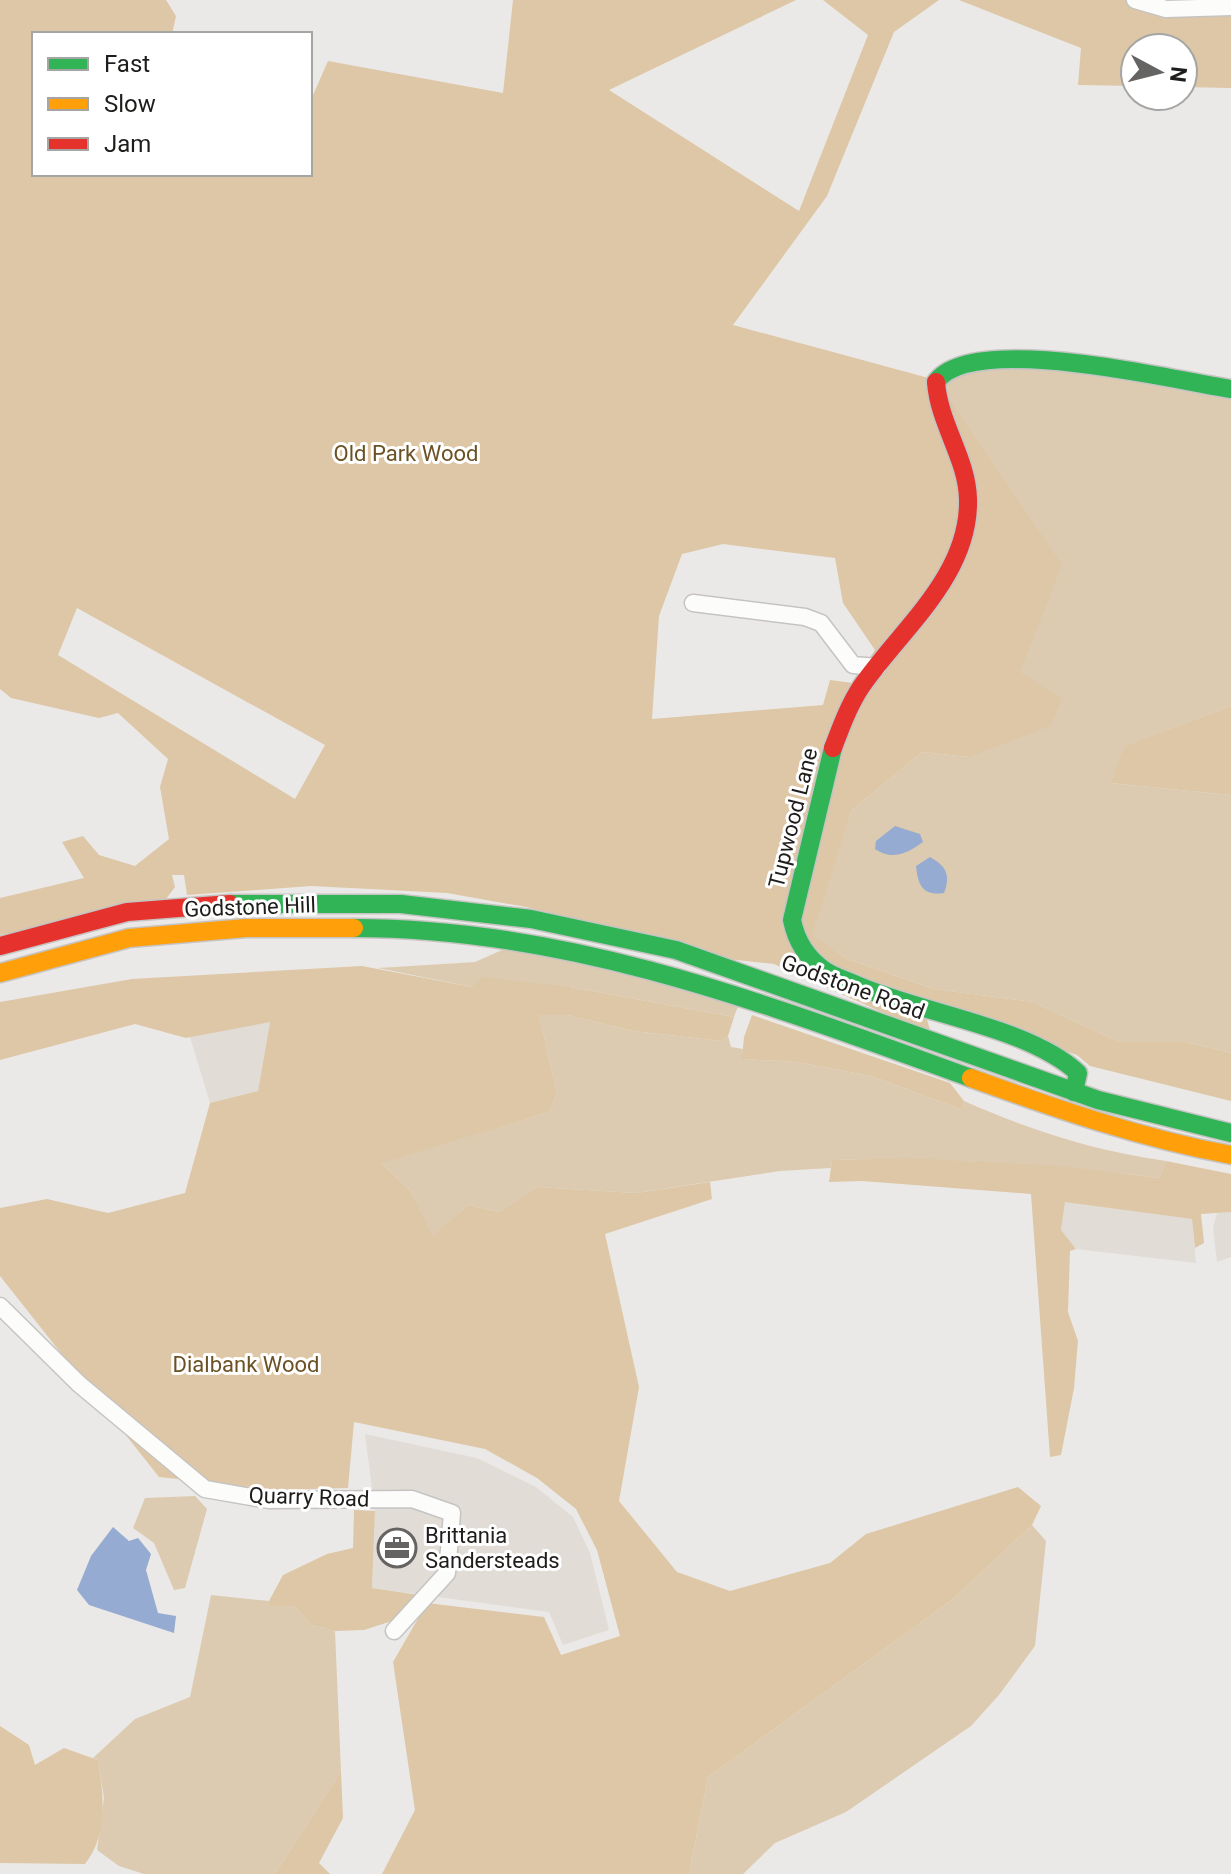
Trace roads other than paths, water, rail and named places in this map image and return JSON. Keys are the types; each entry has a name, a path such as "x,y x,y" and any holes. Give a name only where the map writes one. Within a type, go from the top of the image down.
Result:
{"main road":[{"name":"Tupwood Lane","path":"1074,1092 1078,1073 1059,1055 935,1010 880,996 824,970 796,940 792,920 824,775 858,691 934,593 956,551 967,518 968,498 961,457 935,397 936,380 960,364 1005,358 1051,360 1231,389"},
{"name":"Godstone Hill","path":"0,946 127,912 249,903 401,904 454,909"},
{"name":"Godstone Road","path":"454,909 531,919 676,950 1074,1092 1163,1118 1231,1133"},
{"name":"Godstone Hill","path":"0,973 129,938 246,928 381,928 505,940"},
{"name":"Godstone Road","path":"505,940 572,949 740,994 1100,1125 1160,1142 1231,1155"}],"street":[{"path":"1135,0 1166,9 1231,7"},
{"path":"693,603 805,617 821,623 853,665 878,667"},
{"name":"Quarry Road","path":"0,1306 111,1411 205,1489 269,1500 412,1499 452,1513 447,1573 394,1631"}],"water":[{"path":"895,826 920,834 923,842 894,855 875,849 876,841"},
{"path":"930,857 946,872 944,893 926,891 918,879 916,866"},
{"path":"113,1527 129,1541 138,1538 151,1554 146,1570 158,1613 176,1616 174,1633 89,1605 77,1590 91,1556"}],"place":[{"name":"Brittania Sandersteads","path":"397,1548"}],"park label":[{"name":"Old Park Wood","path":"406,453"},
{"name":"Dialbank Wood","path":"246,1364"}]}
